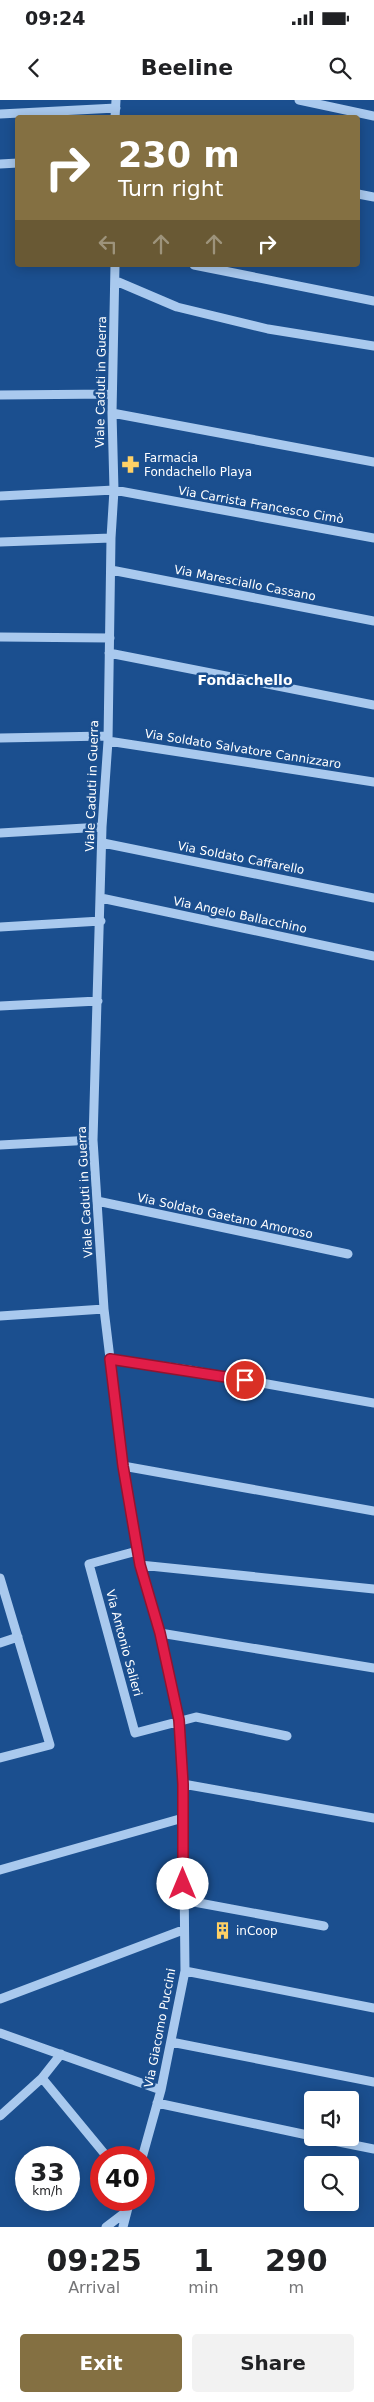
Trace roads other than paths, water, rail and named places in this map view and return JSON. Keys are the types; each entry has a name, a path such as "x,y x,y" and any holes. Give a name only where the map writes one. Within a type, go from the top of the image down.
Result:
{"street":[{"path":"299,100 374,116"},
{"path":"0,114 116,109"},
{"path":"0,164 15,163"},
{"path":"360,194 374,197"},
{"name":"Viale Caduti in Guerra","path":"104,1309 94,1140 102,826 107,739 111,538 114,490 112,394 115,267"},
{"path":"204,267 374,301"},
{"path":"116,281 176,306 268,330 374,346"},
{"path":"0,395 112,394"},
{"path":"112,413 374,462"},
{"name":"Via Carrista Francesco Cimò","path":"0,496 114,490 374,538"},
{"path":"0,542 111,538"},
{"name":"Via Maresciallo Cassano","path":"111,570 374,621"},
{"path":"0,637 110,638"},
{"path":"109,653 374,705"},
{"name":"Via Soldato Salvatore Cannizzaro","path":"0,738 107,739 374,782"},
{"path":"0,833 102,826"},
{"name":"Via Soldato Caffarello","path":"103,843 374,898"},
{"name":"Via Angelo Ballacchino","path":"101,898 374,956"},
{"path":"0,927 101,921"},
{"path":"0,1006 98,1001"},
{"path":"0,1145 94,1140"},
{"name":"Via Soldato Gaetano Amoroso","path":"97,1201 348,1254"},
{"path":"0,1316 104,1309"},
{"name":"Via Giacomo Puccini","path":"104,1309 123,1466 137,1551 160,1633 179,1720 183,1784 183,1930 185,1971 161,2090 145,2146"},
{"path":"110,1359 189,1370 374,1403"},
{"path":"123,1466 374,1511"},
{"name":"Via Antonio Salieri","path":"137,1551 89,1564 135,1733 179,1720"},
{"path":"140,1565 374,1590"},
{"path":"0,1578 50,1746 0,1758"},
{"path":"160,1633 374,1668"},
{"path":"0,1643 18,1637"},
{"path":"179,1720 196,1717 287,1736"},
{"path":"183,1784 374,1818"},
{"path":"0,1870 183,1818"},
{"path":"183,1900 324,1926"},
{"path":"0,1999 183,1930"},
{"path":"185,1971 374,2008"},
{"path":"0,2033 161,2090"},
{"path":"171,2042 374,2082"},
{"path":"0,2116 42,2078 61,2054"},
{"path":"42,2078 98,2146"},
{"path":"157,2104 304,2134"},
{"path":"359,2146 374,2149"},
{"path":"106,2227 127,2211"},
{"path":"123,2227 128,2211"}],"place":[{"name":"Farmacia Fondachello Playa","path":"130,465"},
{"name":"inCoop","path":"222,1931"}],"district":[{"name":"Fondachello","path":"245,680"}]}
